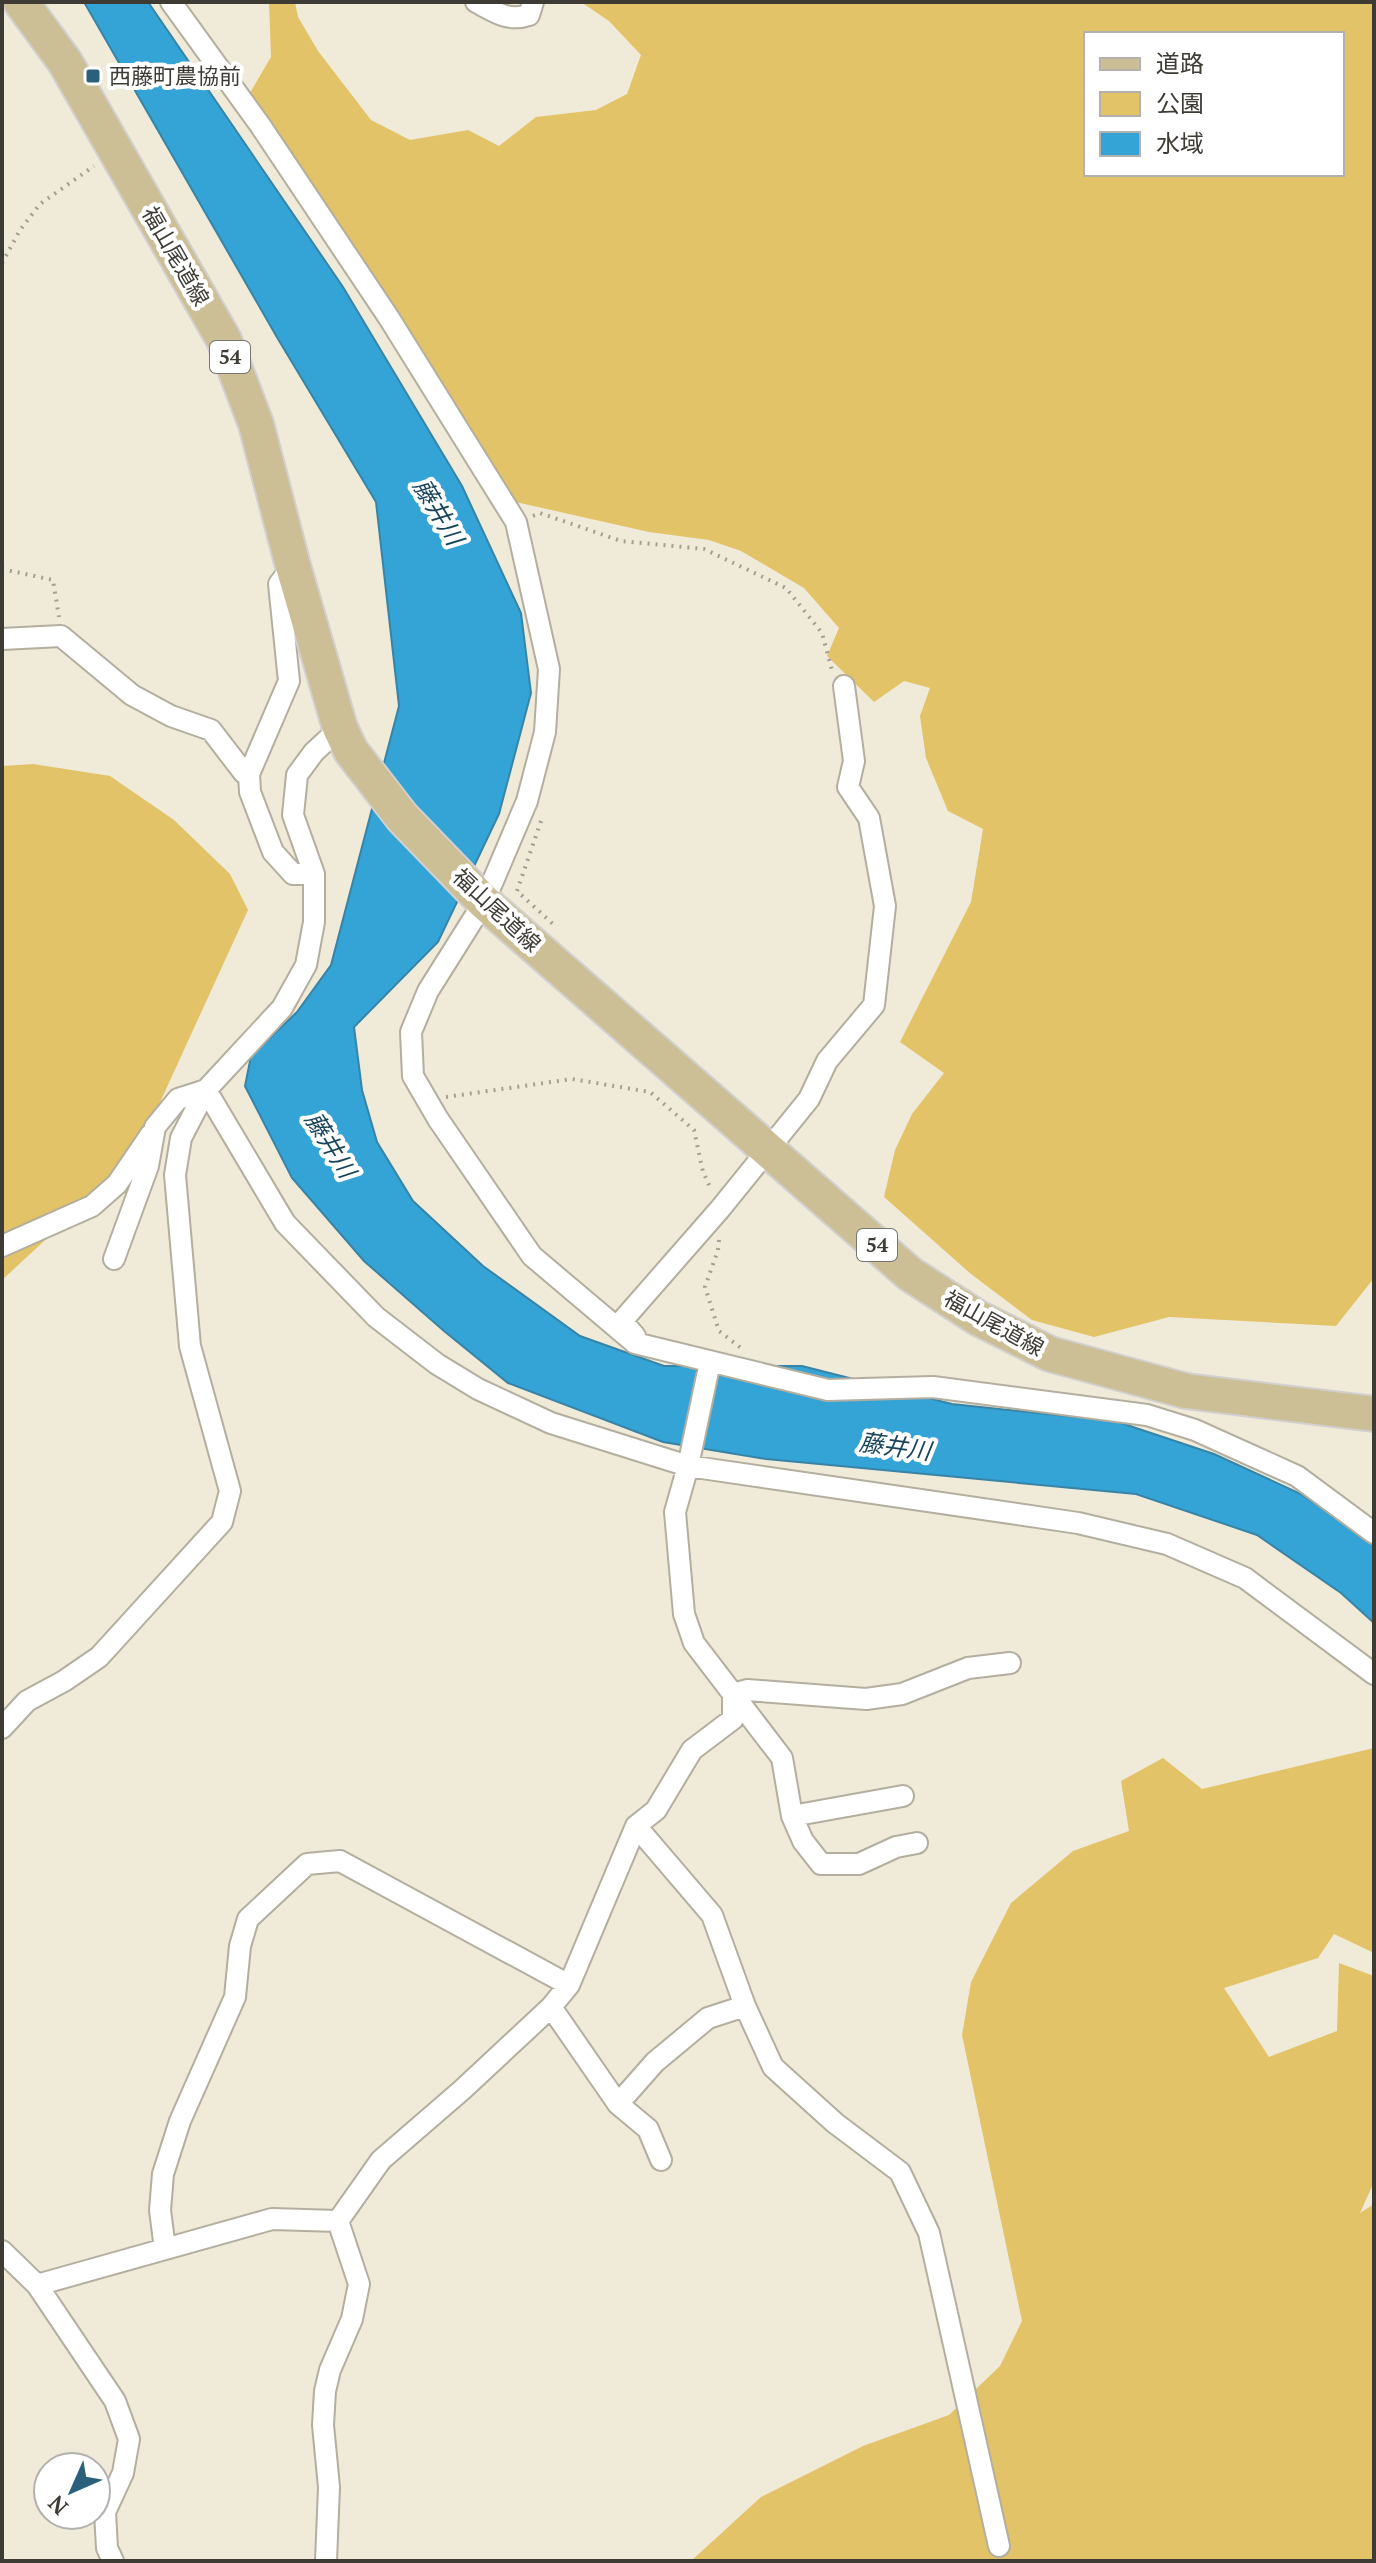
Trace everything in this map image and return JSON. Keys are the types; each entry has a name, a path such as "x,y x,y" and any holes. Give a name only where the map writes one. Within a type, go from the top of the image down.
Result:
{"main road":[{"name":"福山尾道線","path":"21,2 65,62 224,340 256,424 293,566 346,740 402,817 480,897 910,1274 978,1318 1050,1354 1186,1391 1374,1414"}],"street":[{"path":"171,2 260,125 389,318 516,522 549,669 545,732 527,801 480,897 428,991 411,1032 413,1076 438,1119 532,1256 635,1343 828,1390 933,1387 1147,1415 1195,1430 1297,1476 1374,1533"},
{"path":"476,2 516,19 529,15 533,2"},
{"path":"293,566 279,584 289,681 249,774 250,792 273,852 293,874 314,874"},
{"path":"2,639 61,636 132,695 171,716 211,730 244,773 249,774"},
{"path":"635,1343 637,1337 622,1321 720,1209 809,1099 827,1061 874,1005 885,906 869,818 848,787 854,761 844,686"},
{"path":"2,1728 27,1701 99,1657 222,1522 230,1491 190,1346 175,1175 181,1138 206,1090 282,1008 306,965 314,922 314,874 293,815 297,775 314,752 346,740"},
{"path":"2,1246 92,1206 117,1184 178,1099 206,1090"},
{"path":"206,1090 285,1223 376,1317 437,1364 478,1389 551,1423 688,1466 1078,1523 1167,1544 1245,1578 1374,1674"},
{"path":"114,1259 148,1166 155,1127"},
{"path":"710,1362 675,1512 684,1614 694,1643 782,1758 792,1816 803,1841 821,1864 859,1864 896,1847 917,1843"},
{"path":"1147,1415 1186,1391"},
{"path":"733,1694 747,1690 866,1699 902,1694 968,1668 1010,1663"},
{"path":"338,2221 381,2160 462,2090 551,2007 569,1985 636,1826 656,1810 692,1750 733,1719 733,1694"},
{"path":"792,1816 903,1796"},
{"path":"636,1826 712,1915 745,2006 773,2067 835,2123 900,2172 929,2233 999,2546"},
{"path":"165,2249 160,2210 163,2174 180,2121 235,1997 240,1946 248,1919 307,1864 340,1861 569,1985"},
{"path":"618,2104 655,2062 708,2018 745,2006"},
{"path":"551,2007 618,2104 648,2129 661,2160"},
{"path":"37,2285 272,2219 338,2221"},
{"path":"326,2561 329,2487 323,2425 325,2391 330,2370 352,2319 359,2284 338,2221"},
{"path":"2,2251 37,2285 115,2401 129,2439 123,2473 105,2512 107,2548 113,2561"}],"path":[{"path":"2,263 20,230 40,204 116,151"},
{"path":"516,522 540,513 621,541 704,549 786,588 822,633 832,672 844,686"},
{"path":"2,569 53,580 61,636"},
{"path":"542,820 517,891 563,933"},
{"path":"438,1119 441,1098 523,1085 572,1079 650,1092 694,1130 703,1172 720,1209 718,1250 705,1287 719,1331 751,1355 753,1372"}],"green space":[{"path":"269,2 295,2 298,17 318,51 371,120 410,140 468,130 499,146 536,117 596,110 627,94 641,55 609,21 581,2 1374,2 1374,1278 1336,1326 1169,1317 1094,1337 1032,1320 971,1274 884,1197 895,1150 912,1114 944,1073 900,1042 971,902 983,829 948,811 926,758 920,716 930,688 904,681 874,702 827,656 839,628 804,588 741,551 709,540 649,532 497,495 247,98 271,57"},
{"path":"33,764 110,776 174,820 230,874 248,910 135,1157 2,1280 2,766"},
{"path":"1374,1748 1374,1953 1334,1934 1318,1958 1224,1988 1269,2057 1337,2031 1339,1963 1374,1976 1374,2182 1360,2213 1374,2204 1374,2561 691,2561 761,2497 863,2446 949,2415 1000,2366 1022,2321 962,2035 971,1982 1011,1903 1073,1851 1129,1831 1121,1781 1163,1758 1202,1789"}],"water":[{"name":"藤井川","path":"84,2 148,2 343,287 462,486 521,613 531,693 499,814 438,942 354,1027 362,1090 377,1142 413,1201 483,1266 580,1336 664,1366 802,1366 952,1404 1115,1421 1214,1454 1301,1494 1374,1543 1374,1623 1341,1593 1257,1535 1136,1494 766,1459 663,1442 508,1383 364,1261 292,1178 245,1086 251,1056 297,1012 331,965 399,706 376,502 278,339"}],"place":[{"name":"西藤町農協前","path":"93,76"}]}
